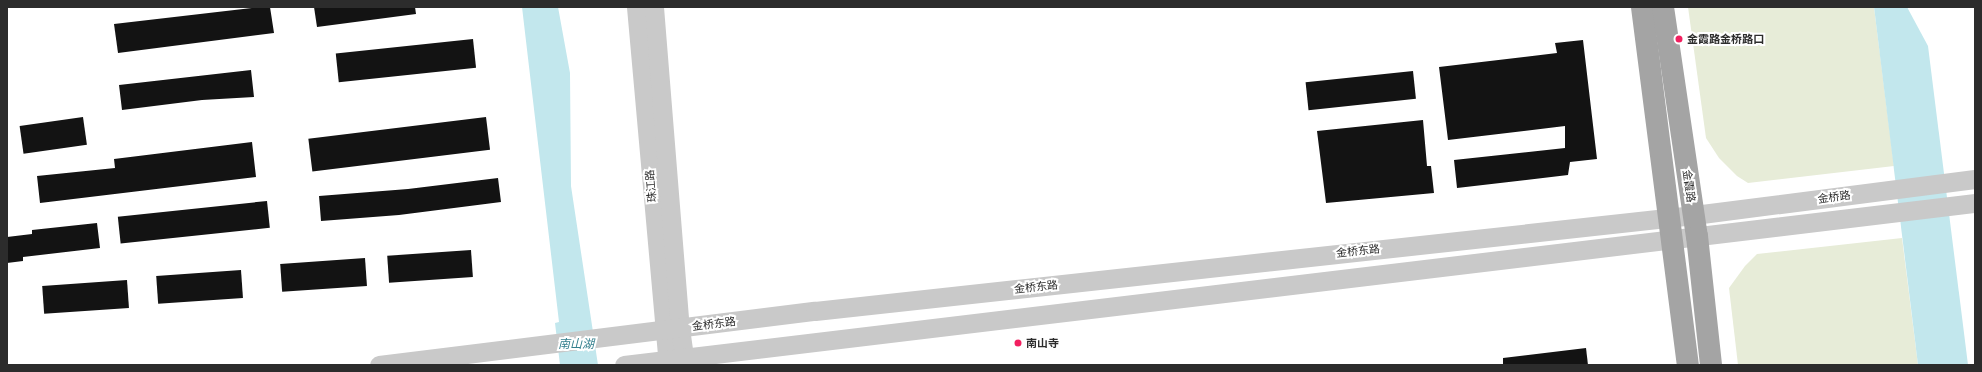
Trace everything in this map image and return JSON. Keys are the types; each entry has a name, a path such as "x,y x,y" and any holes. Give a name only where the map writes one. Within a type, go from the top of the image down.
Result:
{"main road":[{"name":"金霞路","path":"1642,7 1674,239 1688,365"},
{"name":"金霞路","path":"1663,7 1695,226 1711,365"}],"street":[{"name":"珠江路","path":"636,7 676,362"},
{"name":"珠江路","path":"654,7 672,329"},
{"name":"金桥路","path":"1695,226 1895,189 1975,179"},
{"name":"金桥路","path":"1695,226 1899,211 1975,203"},
{"name":"金桥东路","path":"378,365 815,311 1670,217 1695,226"},
{"path":"624,365 676,362 1674,239 1695,226"}],"green space":[{"path":"1688,7 1874,7 1894,166 1748,183 1737,176 1719,158 1706,138"},
{"path":"1902,238 1918,365 1738,365 1729,288 1745,266 1757,254"}],"water":[{"name":"南山湖","path":"522,7 558,7 570,73 571,186 598,365 560,365 555,323 559,322"},
{"path":"1874,7 1907,7 1928,46 1968,365 1918,365"}],"building":[{"path":"270,7 274,33 118,53 114,24"},
{"path":"314,7 415,7 416,14 317,27"},
{"path":"473,39 476,68 339,82 336,53"},
{"path":"1583,40 1597,159 1570,162 1568,175 1457,188 1454,160 1565,148 1565,126 1448,140 1439,67 1557,53 1555,43"},
{"path":"251,70 254,97 202,100 122,110 119,85"},
{"path":"1413,71 1416,99 1309,110 1306,82"},
{"path":"83,117 87,145 24,154 20,126"},
{"path":"486,117 490,150 312,172 308,139"},
{"path":"1423,120 1427,166 1431,166 1434,193 1326,203 1317,131"},
{"path":"252,142 256,177 40,203 37,176 115,168 114,159"},
{"path":"498,178 501,202 399,215 321,221 319,196 408,189"},
{"path":"267,201 270,228 121,244 118,217"},
{"path":"97,223 100,248 23,257 23,261 7,263 7,237 32,234 32,230"},
{"path":"471,250 473,277 389,283 387,256"},
{"path":"365,258 367,286 282,292 280,264"},
{"path":"241,270 243,298 158,304 156,276"},
{"path":"127,280 129,308 44,314 42,286"},
{"path":"1586,348 1588,365 1503,365 1503,358"}],"place":[{"name":"金霞路金桥路口","path":"1679,39"},
{"name":"南山寺","path":"1018,343"}]}
